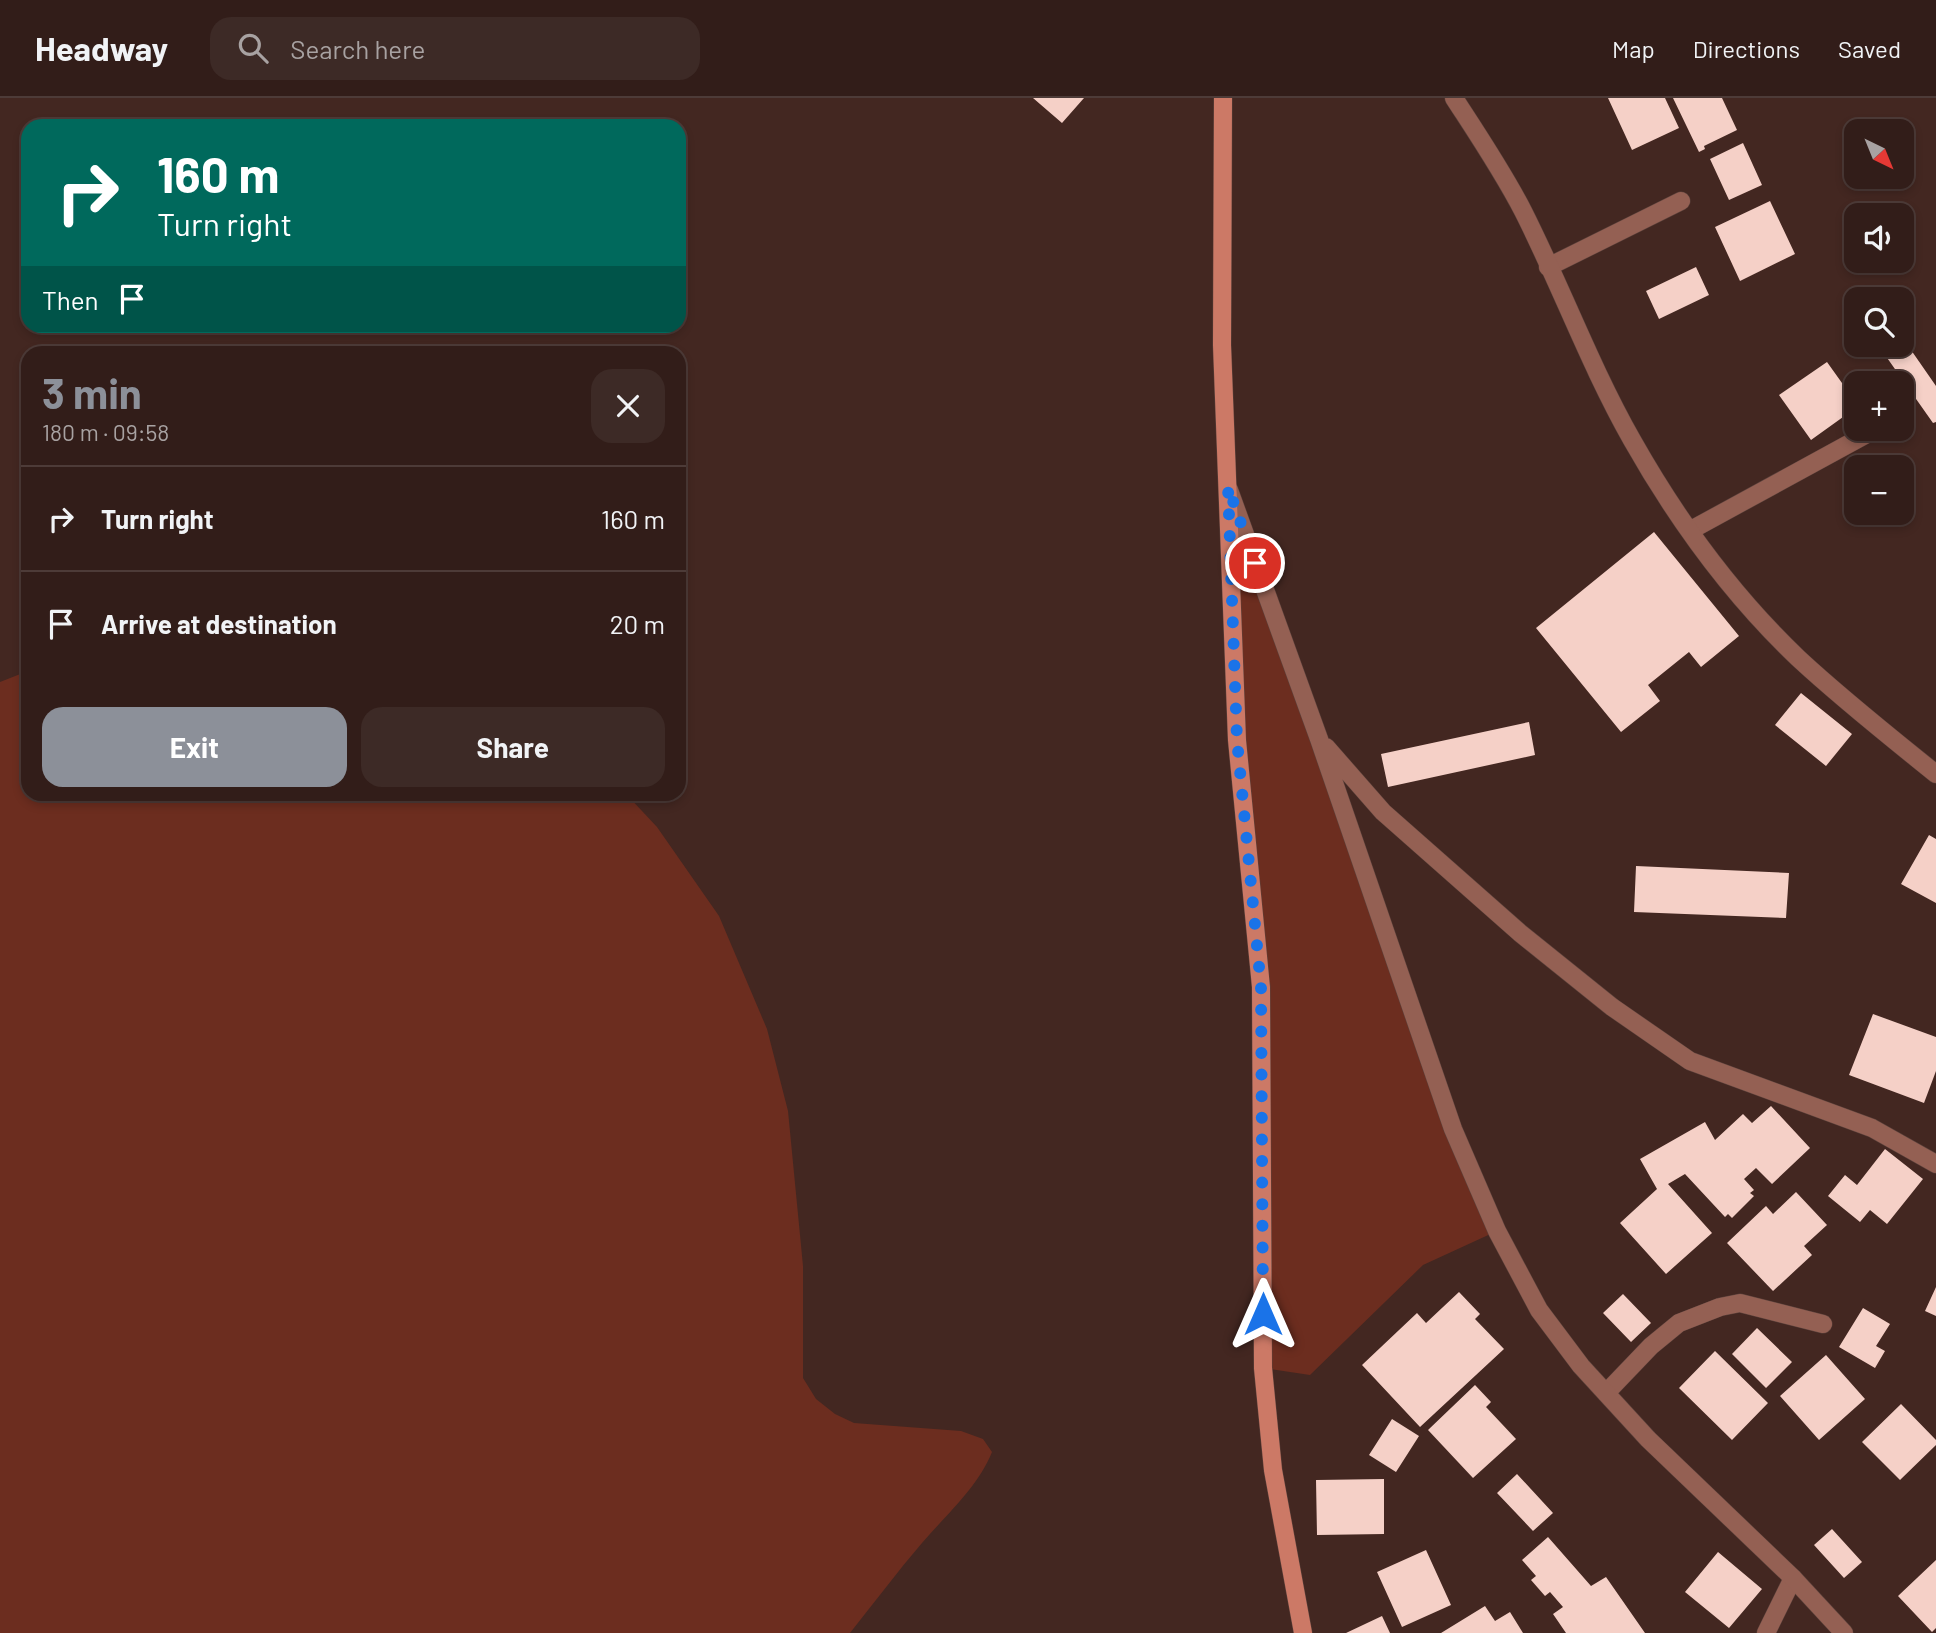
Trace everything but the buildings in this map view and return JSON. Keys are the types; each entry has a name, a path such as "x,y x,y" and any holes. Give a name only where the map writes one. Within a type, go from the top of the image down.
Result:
{"street":[{"path":"1223,98 1222,345 1237,740 1261,987 1263,1368 1273,1469 1303,1633"},
{"path":"1454,98 1523,211 1598,377 1639,451 1691,530 1752,608 1796,656 1936,774"},
{"path":"1548,267 1681,201"},
{"path":"1691,530 1854,441"},
{"path":"1228,487 1319,739 1453,1129 1497,1231 1539,1310 1606,1394 1793,1577 1844,1633"},
{"path":"1319,739 1383,812 1520,933 1612,1007 1690,1061 1872,1128 1933,1160"},
{"path":"1606,1394 1651,1346 1679,1323 1720,1307 1740,1303 1823,1324"},
{"path":"1766,1633 1793,1577"}],"shaded area":[{"path":"1228,487 1497,1231 1423,1265 1310,1375 1263,1368 1263,1154"},
{"path":"21,674 21,801 633,801 657,827 719,916 767,1029 788,1111 803,1266 803,1378 816,1399 835,1414 854,1423 961,1431 983,1439 992,1452 970,1489 913,1554 850,1633 0,1633 0,682"}],"route":[{"path":"1255,563 1228,487 1237,740 1261,987 1263,1314"}]}
